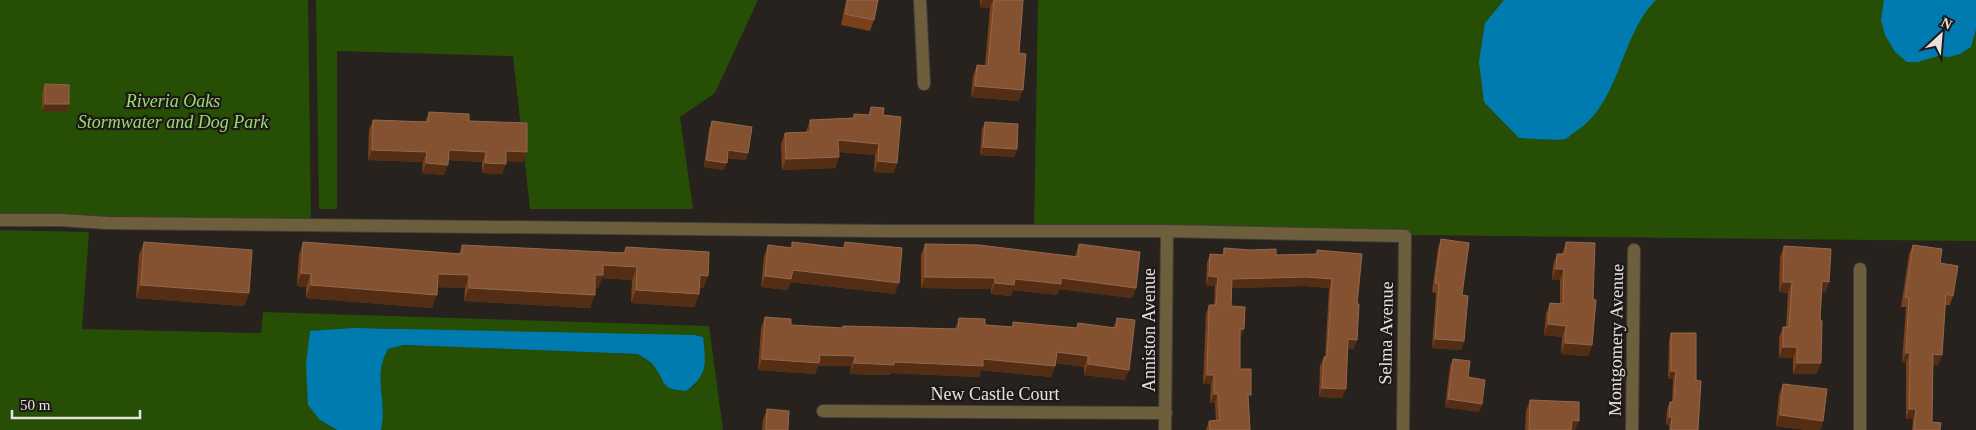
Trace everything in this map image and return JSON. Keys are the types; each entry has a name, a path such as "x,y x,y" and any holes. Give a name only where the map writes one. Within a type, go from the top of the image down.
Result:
{"street":[{"path":"920,0 924,84"},
{"path":"0,220 60,220 107,223 886,231 1167,231"},
{"name":"Selma Avenue","path":"1167,231 1405,236 1403,430"},
{"name":"Anniston Avenue","path":"1165,430 1167,231"},
{"name":"Montgomery Avenue","path":"1632,430 1634,250"},
{"path":"1860,269 1860,430"},
{"name":"New Castle Court","path":"823,411 1166,413"}],"green space":[{"name":"Riveria Oaks Stormwater and Dog Park","path":"0,0 308,0 311,224 0,222"},
{"path":"316,0 758,0 715,93 680,117 693,209 530,209 513,56 337,51 337,209 319,209"},
{"path":"1038,0 1976,0 1976,241 1034,231"},
{"path":"0,230 89,232 82,329 261,333 263,312 709,326 723,430 381,430 383,409 381,370 383,360 388,349 404,345 638,354 653,364 668,387 686,391 694,386 705,356 385,328 310,331 320,420 337,430 0,430"}],"water":[{"path":"1504,0 1656,0 1634,32 1602,104 1590,120 1570,136 1565,139 1556,140 1519,138 1484,102 1479,62 1485,23"},
{"path":"1884,0 1976,0 1976,29 1971,47 1960,54 1949,57 1938,56 1918,62 1907,62 1895,52 1885,35 1881,20"},
{"path":"354,328 694,335 703,337 705,361 702,374 686,391 668,387 653,364 638,354 404,345 388,349 383,360 381,370 383,419 381,430 337,430 320,420 308,405 306,364 310,331"}],"building":[{"path":"848,0 878,0 874,20 845,14"},
{"path":"994,0 1023,0 1019,53 1026,54 1023,90 975,86 977,65 988,66"},
{"path":"45,84 69,85 69,104 45,104"},
{"path":"871,107 884,108 883,115 901,117 897,163 878,161 879,144 838,140 839,157 786,159 785,133 811,132 810,120 854,118 854,114 870,115"},
{"path":"429,112 469,114 469,121 527,123 527,152 506,151 506,164 485,163 486,152 449,150 448,165 426,163 427,152 372,150 373,120 428,122"},
{"path":"712,121 752,127 748,153 728,150 727,163 706,160"},
{"path":"985,122 1018,124 1017,149 983,147"},
{"path":"1441,239 1469,243 1462,295 1468,296 1464,341 1435,339 1439,283 1435,283"},
{"path":"144,242 252,250 249,293 141,285"},
{"path":"303,242 462,254 462,245 625,253 626,247 709,252 708,276 700,275 699,294 636,290 637,267 603,265 603,275 595,275 595,295 469,288 469,275 438,274 437,295 311,285 311,274 301,273"},
{"path":"792,242 844,248 845,242 902,248 899,283 793,270 791,279 765,276 768,245 792,248"},
{"path":"1566,242 1595,243 1593,299 1596,300 1592,345 1565,343 1566,326 1548,324 1550,303 1563,304 1564,269 1556,269 1557,254 1565,254"},
{"path":"925,244 979,245 1078,257 1079,244 1140,252 1136,288 1061,278 1061,284 1015,279 1014,285 995,283 995,278 925,277"},
{"path":"1913,245 1942,249 1940,263 1958,266 1953,296 1946,294 1942,355 1933,354 1932,422 1941,423 1940,430 1914,430 1916,409 1909,409 1910,353 1906,353 1909,298 1905,297"},
{"path":"1784,246 1831,249 1829,282 1822,281 1820,320 1822,321 1821,363 1797,363 1797,347 1783,347 1783,327 1789,327 1792,282 1783,282"},
{"path":"1224,248 1276,249 1276,255 1317,254 1317,250 1362,254 1357,304 1359,304 1357,340 1348,339 1346,389 1322,388 1324,357 1327,357 1332,279 1307,277 1232,279 1231,306 1245,307 1244,329 1240,329 1240,369 1251,369 1251,395 1248,395 1250,430 1210,430 1209,421 1220,420 1218,394 1214,394 1214,375 1207,375 1209,305 1216,305 1218,277 1209,276 1210,254 1224,255"},
{"path":"765,317 791,319 791,325 843,328 843,326 958,329 959,318 985,319 985,325 1013,327 1013,322 1077,328 1078,323 1116,328 1117,318 1135,320 1129,370 1088,364 1088,356 1057,352 1055,366 983,359 983,366 894,362 894,365 854,363 855,356 820,355 819,363 762,359"},
{"path":"1671,333 1696,333 1696,380 1701,381 1698,430 1671,430 1672,417 1669,417 1670,402 1674,402 1676,371 1671,371"},
{"path":"1453,359 1470,361 1468,377 1485,380 1482,404 1448,399"},
{"path":"1783,384 1827,389 1823,421 1780,415"},
{"path":"1530,400 1579,402 1579,421 1572,420 1571,430 1529,430"},
{"path":"767,409 789,411 788,430 766,430"}]}
